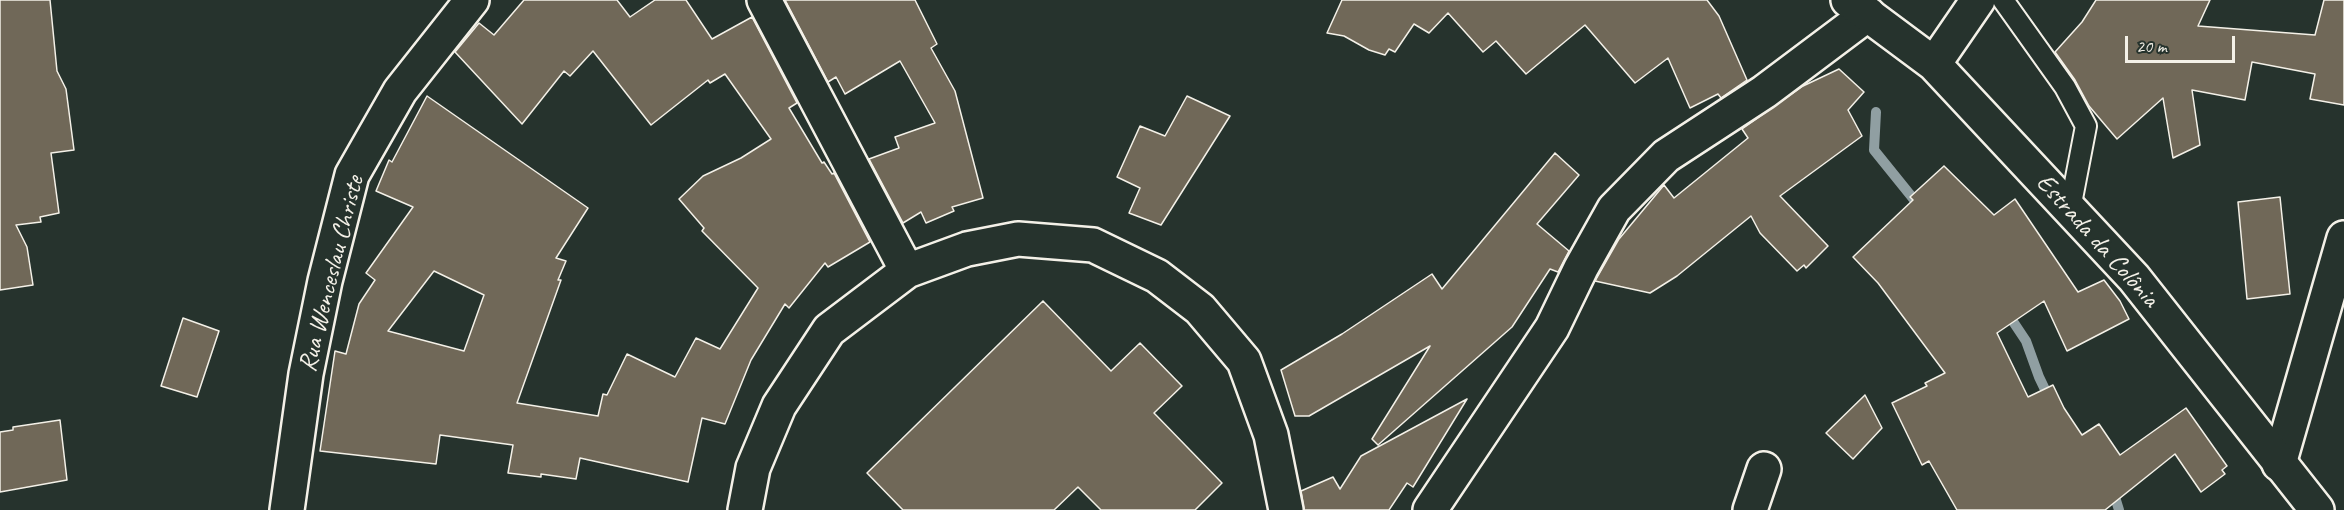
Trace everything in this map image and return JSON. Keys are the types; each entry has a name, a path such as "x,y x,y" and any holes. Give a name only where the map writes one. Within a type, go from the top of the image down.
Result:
{"street":[{"name":"Rua Wenceslau Christe","path":"287,510 306,374 325,281 352,175 400,91 472,0"},
{"path":"764,0 907,271"},
{"path":"1934,64 1978,0"},
{"path":"1430,510 1552,328 1581,268 1614,209 1666,156 1764,92 1858,7"},
{"name":"Estrada da Colônia","path":"1858,7 1934,64 2134,278 2317,510"},
{"path":"2279,464 2344,238"},
{"path":"745,510 753,468 779,406 829,330 907,271 966,249 1018,239 1093,245 1157,276 1200,309 1244,361 1271,435 1286,510"},
{"path":"1750,510 1764,469"}],"lane":[{"path":"2003,0 2065,87 2086,126 2070,209"}],"building":[{"path":"0,0 50,0 57,71 66,89 74,150 51,153 59,213 40,217 41,222 16,225 27,247 33,285 0,290"},
{"path":"524,0 617,0 630,17 655,0 686,0 712,39 752,17 797,103 789,108 822,163 824,162 832,174 834,173 870,242 828,267 825,263 789,308 785,304 751,360 725,424 702,418 688,482 580,458 576,479 541,474 541,477 508,473 513,445 440,435 436,464 320,451 335,351 346,354 359,304 375,280 366,273 413,207 376,191 389,160 392,162 427,96 588,208 556,258 566,261 558,280 561,280 517,403 598,416 603,394 607,395 627,354 675,377 696,338 720,349 758,288 702,231 704,228 679,199 703,176 741,158 771,139 725,74 710,83 708,80 651,125 593,51 570,76 564,71 522,124 455,52 479,23 494,35","holes":["434,271 484,295 464,351 388,331"]},
{"path":"785,0 915,0 937,44 931,48 955,91 983,198 952,207 954,211 926,223 921,212 903,223 869,159 899,148 895,137 935,123 900,61 845,94 836,77 828,82"},
{"path":"1342,0 1707,0 1719,16 1747,80 1721,98 1718,94 1690,108 1668,58 1635,83 1585,25 1526,74 1496,41 1483,52 1448,13 1429,33 1414,24 1395,52 1389,49 1385,55 1369,50 1344,36 1327,33"},
{"path":"2096,0 2210,0 2198,26 2315,35 2324,0 2344,0 2344,105 2310,99 2315,74 2252,62 2245,100 2192,90 2200,145 2173,158 2163,98 2117,139 2089,106 2075,80 2055,52 2082,22"},
{"path":"1839,69 1864,92 1848,110 1862,136 1780,196 1828,246 1806,268 1804,265 1797,271 1760,233 1751,216 1677,276 1650,293 1595,281 1619,239 1664,185 1674,198 1748,138 1742,129 1803,86"},
{"path":"1187,96 1230,116 1161,225 1129,213 1140,188 1117,177 1140,126 1165,136"},
{"path":"1555,153 1579,175 1537,224 1569,251 1558,272 1550,269 1512,327 1378,445 1372,439 1430,346 1309,416 1295,416 1281,370 1342,334 1432,274 1442,289"},
{"path":"1944,166 1994,215 2015,199 2078,292 2104,280 2120,301 2129,319 2067,351 2044,301 1997,333 2028,397 2053,385 2064,408 2082,435 2099,424 2120,455 2186,408 2227,466 2222,470 2225,474 2201,492 2175,454 2105,510 1957,510 1929,461 1922,465 1892,403 1927,386 1925,383 1945,373 1878,283 1853,257 1913,200 1910,197"},
{"path":"2280,197 2290,294 2247,299 2238,202"},
{"path":"1043,301 1111,371 1140,343 1182,386 1154,413 1222,483 1195,510 1101,510 1078,487 1054,510 903,510 867,473"},
{"path":"183,318 219,331 197,397 161,386"},
{"path":"1865,395 1882,428 1853,459 1826,433"},
{"path":"1467,399 1413,487 1407,483 1389,510 1304,510 1301,491 1333,477 1340,489 1361,456"},
{"path":"60,420 67,480 0,492 0,432 13,430 13,427"}],"waterway":[{"path":"1876,112 1874,150 1920,207"},
{"path":"2006,311 2026,341 2051,402"},
{"path":"2108,489 2115,497 2119,510"}]}
